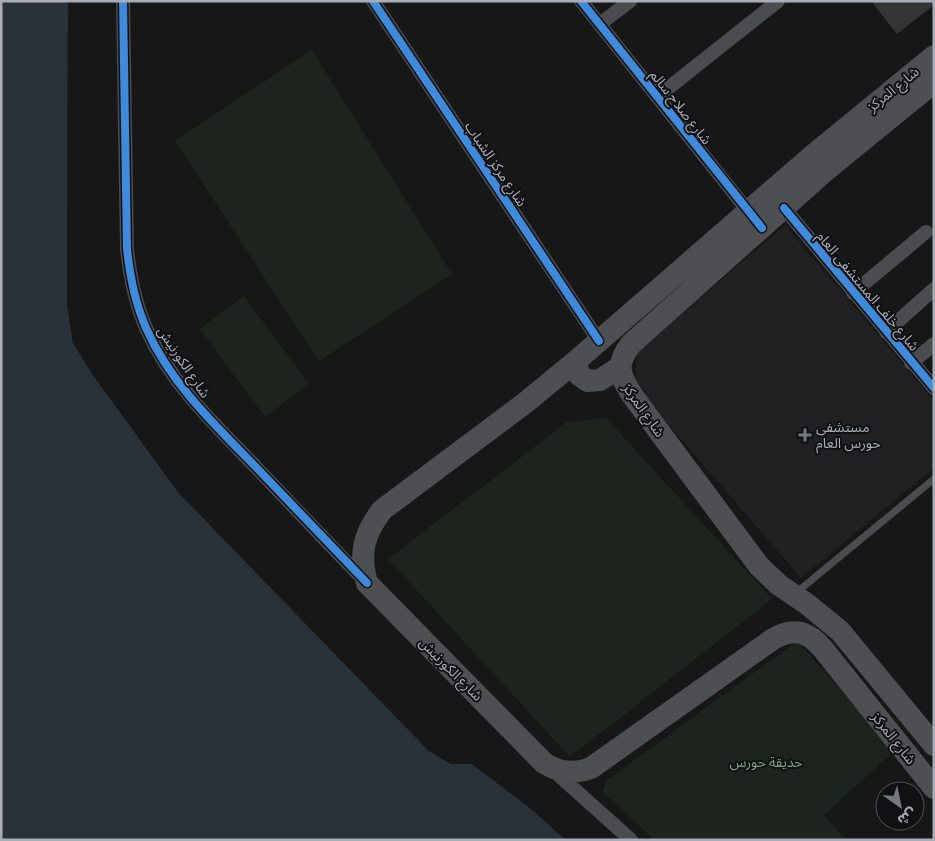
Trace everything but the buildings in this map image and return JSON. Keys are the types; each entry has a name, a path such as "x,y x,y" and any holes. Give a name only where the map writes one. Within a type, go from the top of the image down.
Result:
{"main road":[{"name":"شارع المركز","path":"934,56 842,131 631,344 621,359 620,367 622,378 632,395 759,566 779,586 813,608 840,631 934,745"},
{"name":"شارع المركز","path":"367,584 363,568 364,543 374,520 382,510 525,403 598,341 755,220 784,208 861,140 934,82"},
{"path":"576,361 579,375 588,381 594,382 620,367"},
{"name":"شارع الكورنيش","path":"367,584 544,763"},
{"path":"544,763 565,772 591,768 773,639 788,632 793,596"},
{"name":"شارع المركز","path":"788,632 802,633 819,644 934,788"}],"street":[{"name":"شارع الكورنيش","path":"124,1 127,249 130,277 137,305 147,331 161,356 196,403 367,584"},
{"name":"شارع مركز الشباب","path":"373,1 598,341"},
{"name":"شارع صلاح سالم","path":"581,1 755,220"},
{"path":"600,24 630,1"},
{"path":"657,97 778,1"},
{"name":"شارع خلف المستشفى العام","path":"784,208 911,363 934,388"},
{"path":"853,293 926,232"},
{"path":"886,332 934,289"},
{"path":"911,363 934,344"},
{"name":"شارع الكورنيش","path":"544,763 632,840"}],"lane":[{"path":"793,596 934,479"}],"shaded area":[{"path":"1,1 68,1 67,304 73,343 93,375 178,492 429,751 451,764 472,764 530,808 566,840 1,840"},
{"name":"مستشفى حورس العام","path":"785,225 934,401 934,468 801,578 635,386 637,352"}],"green space":[{"path":"312,50 452,274 319,361 175,141"},
{"path":"244,296 309,384 265,417 200,329"},
{"path":"606,418 772,599 570,757 388,559 567,422"},
{"name":"حديقة حورس","path":"797,641 895,750 824,815 846,840 654,840 603,792 606,781"}],"pier":[{"path":"68,1 71,1 69,304 76,342 95,374 180,490 431,749 452,762 473,762 531,806 568,840 530,808 472,764 451,764 429,751 178,492 93,375 73,343 67,304"}],"cycle path":[{"path":"123,1 127,249 134,290 147,330 168,367 194,401 222,433 367,583"},
{"path":"373,1 599,341"},
{"path":"581,1 762,228"},
{"path":"784,208 934,388"}],"place":[{"name":"مستشفى حورس العام","path":"805,435"}]}
